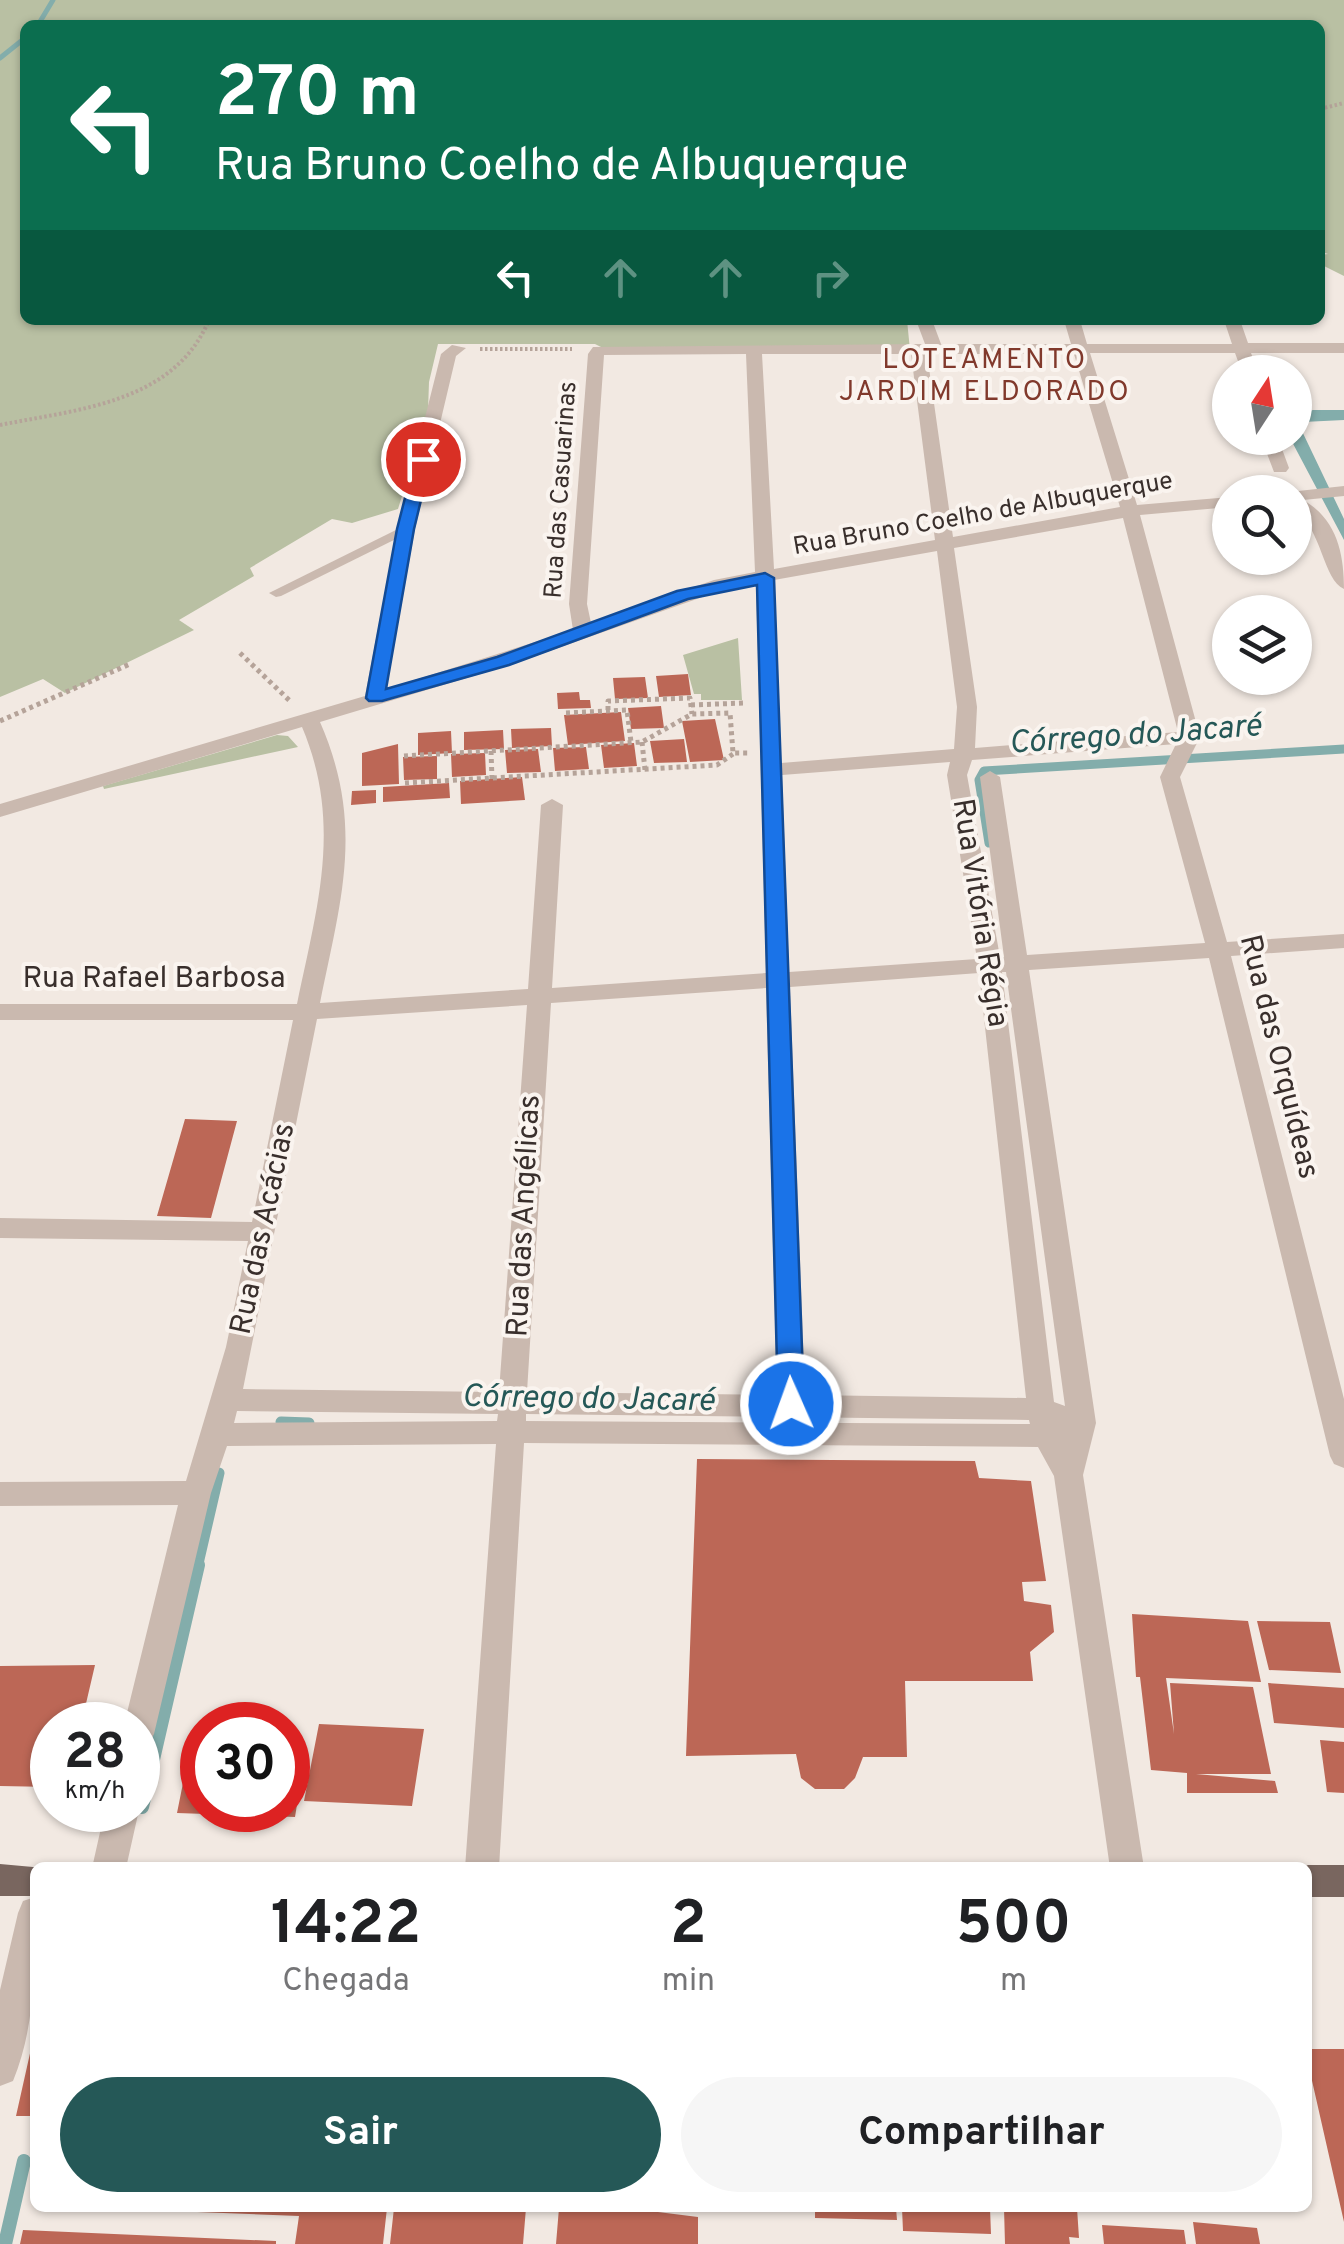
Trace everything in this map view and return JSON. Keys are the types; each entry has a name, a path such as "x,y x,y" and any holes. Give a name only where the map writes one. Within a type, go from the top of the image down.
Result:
{"main road":[{"path":"0,1880 30,1880"},
{"path":"1312,1881 1344,1881"}],"street":[{"name":"Rua Vitória Régia","path":"924,325 946,546 967,707 966,743 957,775 990,965 1044,1423 1068,1475 1126,1862"},
{"path":"769,762 960,756 1190,740 1130,511 1073,325"},
{"path":"1234,325 1244,355"},
{"path":"376,698 406,529 449,354 458,348"},
{"path":"754,348 791,1404"},
{"path":"600,350 1344,348"},
{"name":"Rua das Casuarinas","path":"583,634 578,604 596,354 600,350"},
{"path":"1276,455 1280,468"},
{"path":"1312,496 1342,491"},
{"name":"Rua Bruno Coelho de Albuquerque","path":"0,811 304,714 376,698 583,634 683,595 1130,511 1212,504"},
{"path":"1312,512 1335,547 1344,584"},
{"name":"Rua das Acácias","path":"146,1702 196,1493 226,1400 309,1012 336,866 338,830 324,753 304,714"},
{"name":"Rua das Orquídeas","path":"1190,740 1170,777 1218,949 1344,1456"},
{"name":"Rua Vitória Régia","path":"990,777 1082,1423 1068,1475"},
{"name":"Rua das Angélicas","path":"482,1862 552,805"},
{"name":"Rua Rafael Barbosa","path":"0,1012 309,1012 1344,941"},
{"path":"0,1228 263,1232"},
{"path":"226,1400 513,1417 1082,1423"},
{"path":"217,1435 791,1404 1044,1423"},
{"path":"0,1494 196,1493"},
{"path":"111,1862 117,1832"},
{"path":"0,2068 30,1935"}],"lane":[{"path":"276,593 406,529"}],"path":[{"path":"0,425 119,397 176,373 204,341 208,325"},
{"path":"458,348 600,350"},
{"path":"240,652 304,714"},
{"path":"0,721 130,664"},
{"path":"608,710 608,701 690,698 692,714"},
{"path":"691,705 769,703"},
{"path":"566,713 627,710 631,742"},
{"path":"404,756 642,742 692,714 730,713 733,753"},
{"path":"642,742 646,770"},
{"path":"491,751 492,779"},
{"path":"733,753 769,762"},
{"path":"404,783 717,766 733,753"}],"green space":[{"path":"0,0 1344,0 1344,276 1325,266 1325,20 20,20 20,325 908,325 910,350 611,352 595,344 438,344 429,382 428,411 398,509 352,523 332,519 250,568 254,576 179,620 194,630 65,693 43,679 0,697"},
{"path":"738,638 742,700 701,700 701,694 694,694 683,655"},
{"path":"277,735 288,736 298,747 104,789 103,786"}],"water":[{"path":"1312,410 1344,410 1344,420 1312,422"},
{"path":"1312,452 1344,519 1344,540 1312,475 1299,455"}],"building":[{"path":"688,674 691,695 659,697 656,676"},
{"path":"645,677 648,698 615,699 613,678"},
{"path":"579,692 580,700 590,700 591,708 558,709 557,693"},
{"path":"661,706 664,728 631,729 628,708"},
{"path":"621,712 625,741 568,745 564,715"},
{"path":"715,719 724,760 690,762 682,721"},
{"path":"551,728 552,746 512,748 511,729"},
{"path":"503,730 504,749 464,750 464,732"},
{"path":"451,731 452,753 418,755 418,733"},
{"path":"684,739 687,762 654,763 650,741"},
{"path":"634,743 637,766 604,768 601,745"},
{"path":"398,744 399,784 362,786 362,753"},
{"path":"586,747 589,769 555,771 553,748"},
{"path":"538,749 541,772 507,773 505,750"},
{"path":"485,753 486,775 452,777 451,754"},
{"path":"437,756 437,779 404,780 403,757"},
{"path":"522,777 525,800 461,804 460,781"},
{"path":"449,783 450,798 383,802 383,787"},
{"path":"376,790 376,803 351,805 352,791"},
{"path":"185,1119 237,1121 211,1218 157,1216"},
{"path":"697,1459 975,1461 979,1478 1031,1481 1046,1581 1022,1582 1024,1601 1051,1605 1054,1632 1030,1652 1033,1681 905,1681 907,1757 863,1757 855,1778 844,1789 815,1789 801,1778 796,1754 686,1756"},
{"path":"1132,1614 1248,1621 1261,1682 1166,1678 1174,1734 1170,1683 1253,1687 1271,1774 1196,1774 1275,1781 1278,1793 1187,1793 1187,1773 1151,1770 1140,1677 1136,1677"},
{"path":"1257,1621 1330,1622 1341,1673 1269,1670"},
{"path":"95,1665 86,1702 30,1702 30,1787 0,1786 0,1666"},
{"path":"1268,1683 1344,1688 1344,1728 1274,1723"},
{"path":"319,1724 424,1729 412,1806 310,1801 310,1770"},
{"path":"1320,1740 1344,1742 1344,1793 1327,1792"},
{"path":"1312,2049 1344,2049 1344,2222 1312,2081"},
{"path":"30,2053 30,2116 16,2116"},
{"path":"197,2212 387,2212 383,2244 295,2244 299,2216"},
{"path":"394,2212 526,2212 523,2244 390,2244"},
{"path":"559,2212 658,2212 698,2217 698,2244 556,2244"},
{"path":"815,2212 896,2212 897,2220 815,2218"},
{"path":"902,2212 990,2212 991,2234 903,2231"},
{"path":"1004,2212 1077,2212 1079,2238 1069,2237 1070,2244 1005,2244"},
{"path":"1193,2222 1257,2228 1260,2244 1196,2244"},
{"path":"1102,2225 1184,2230 1186,2244 1104,2244"},
{"path":"23,2230 276,2241 276,2244 20,2244"}],"waterway":[{"path":"41,20 53,0"},
{"path":"0,58 20,42"},
{"name":"Córrego do Jacaré","path":"989,843 979,780 984,771 1344,749"},
{"name":"Córrego do Jacaré","path":"281,1422 309,1423"},
{"name":"Córrego do Jacaré","path":"197,1568 219,1473"},
{"path":"160,1729 198,1565"},
{"path":"5,2244 24,2161"}],"district":[{"name":"LOTEAMENTO JARDIM ELDORADO","path":"985,377"}],"route":[{"path":"423,459 406,529 376,698 503,661 683,595 721,584 765,578 791,1404"}]}
